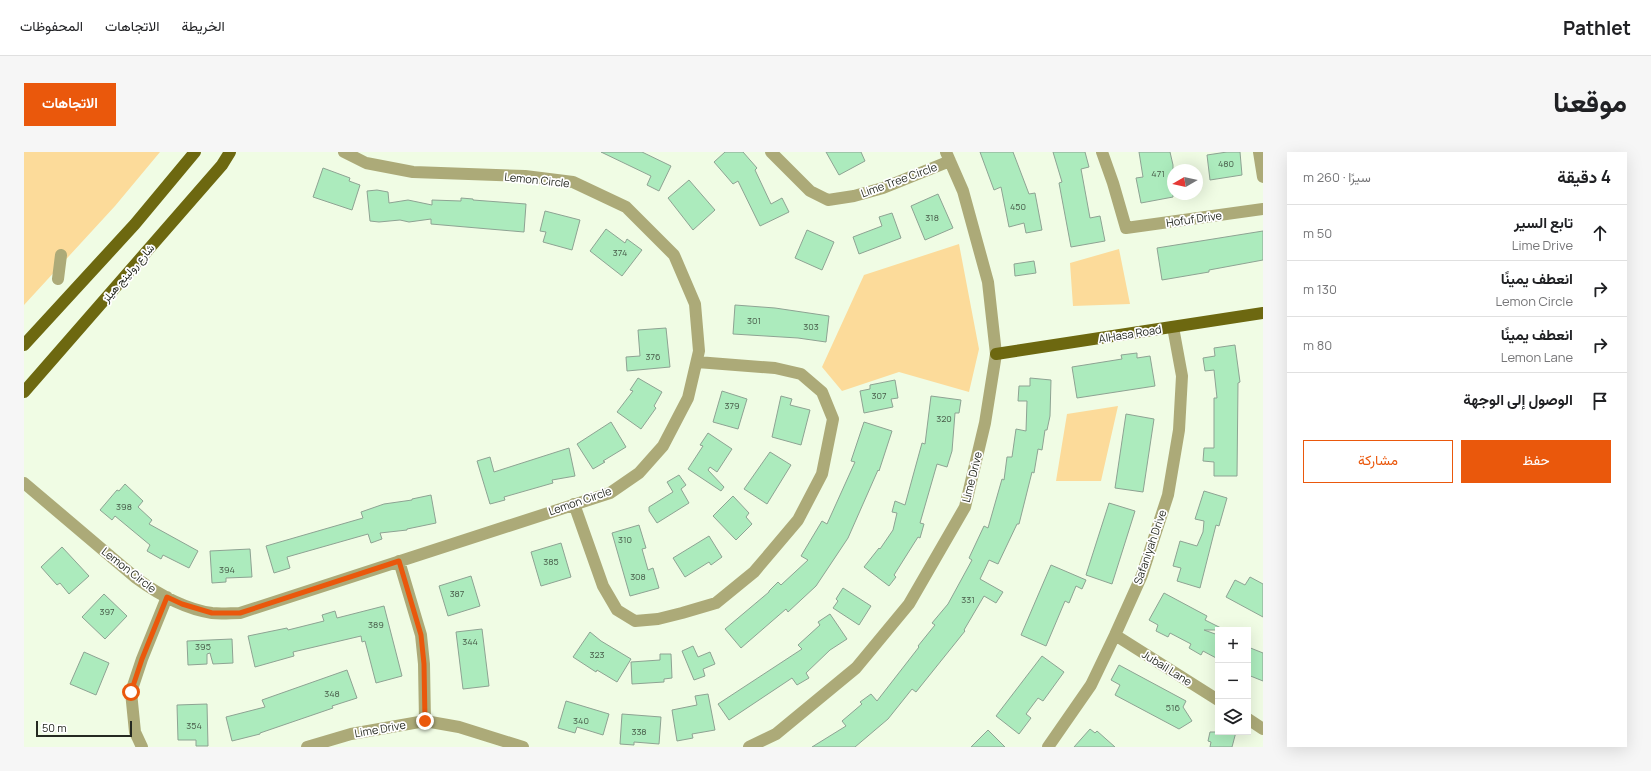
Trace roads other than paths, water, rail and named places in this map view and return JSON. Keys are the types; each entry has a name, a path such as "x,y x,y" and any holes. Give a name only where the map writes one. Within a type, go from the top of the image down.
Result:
{"main road":[{"path":"24,345 135,224 195,152"},
{"name":"شارع رولينج هيلز","path":"24,392 222,165 230,152"},
{"name":"AlHasa Road","path":"996,354 1263,313"}],"street":[{"name":"Lemon Circle","path":"24,482 136,578 155,591 182,604 212,613 240,613 610,493 638,473 662,446 688,398 702,358 695,304 674,255 626,207 573,182 525,176 413,172 366,163 344,152"},
{"name":"Lime Tree Circle","path":"771,152 810,192 828,200 854,196 883,188 948,156"},
{"name":"Hofuf Drive","path":"1102,152 1114,183 1126,228 1263,209"},
{"path":"1259,152 1263,177"},
{"name":"Lime Drive","path":"749,747 776,734 856,668 909,604 965,506 985,423 996,354 988,282 963,191 948,156"},
{"path":"58,279 61,255"},
{"name":"Safaniyah Drive","path":"1048,747 1091,685 1115,635 1142,575 1168,495 1179,430 1182,376 1173,327"},
{"path":"574,504 603,586 617,610 635,621 658,619 716,603 754,572 798,520 822,474 833,419 822,392 801,374 775,368 702,358"},
{"path":"399,561 421,635 424,664 425,721"},
{"path":"142,747 135,732 131,692 142,659 167,597"},
{"name":"Jubail Lane","path":"1115,635 1216,699"},
{"name":"Lime Drive","path":"307,747 351,734 425,721 459,727 523,747"},
{"path":"1251,721 1263,729"}]}
